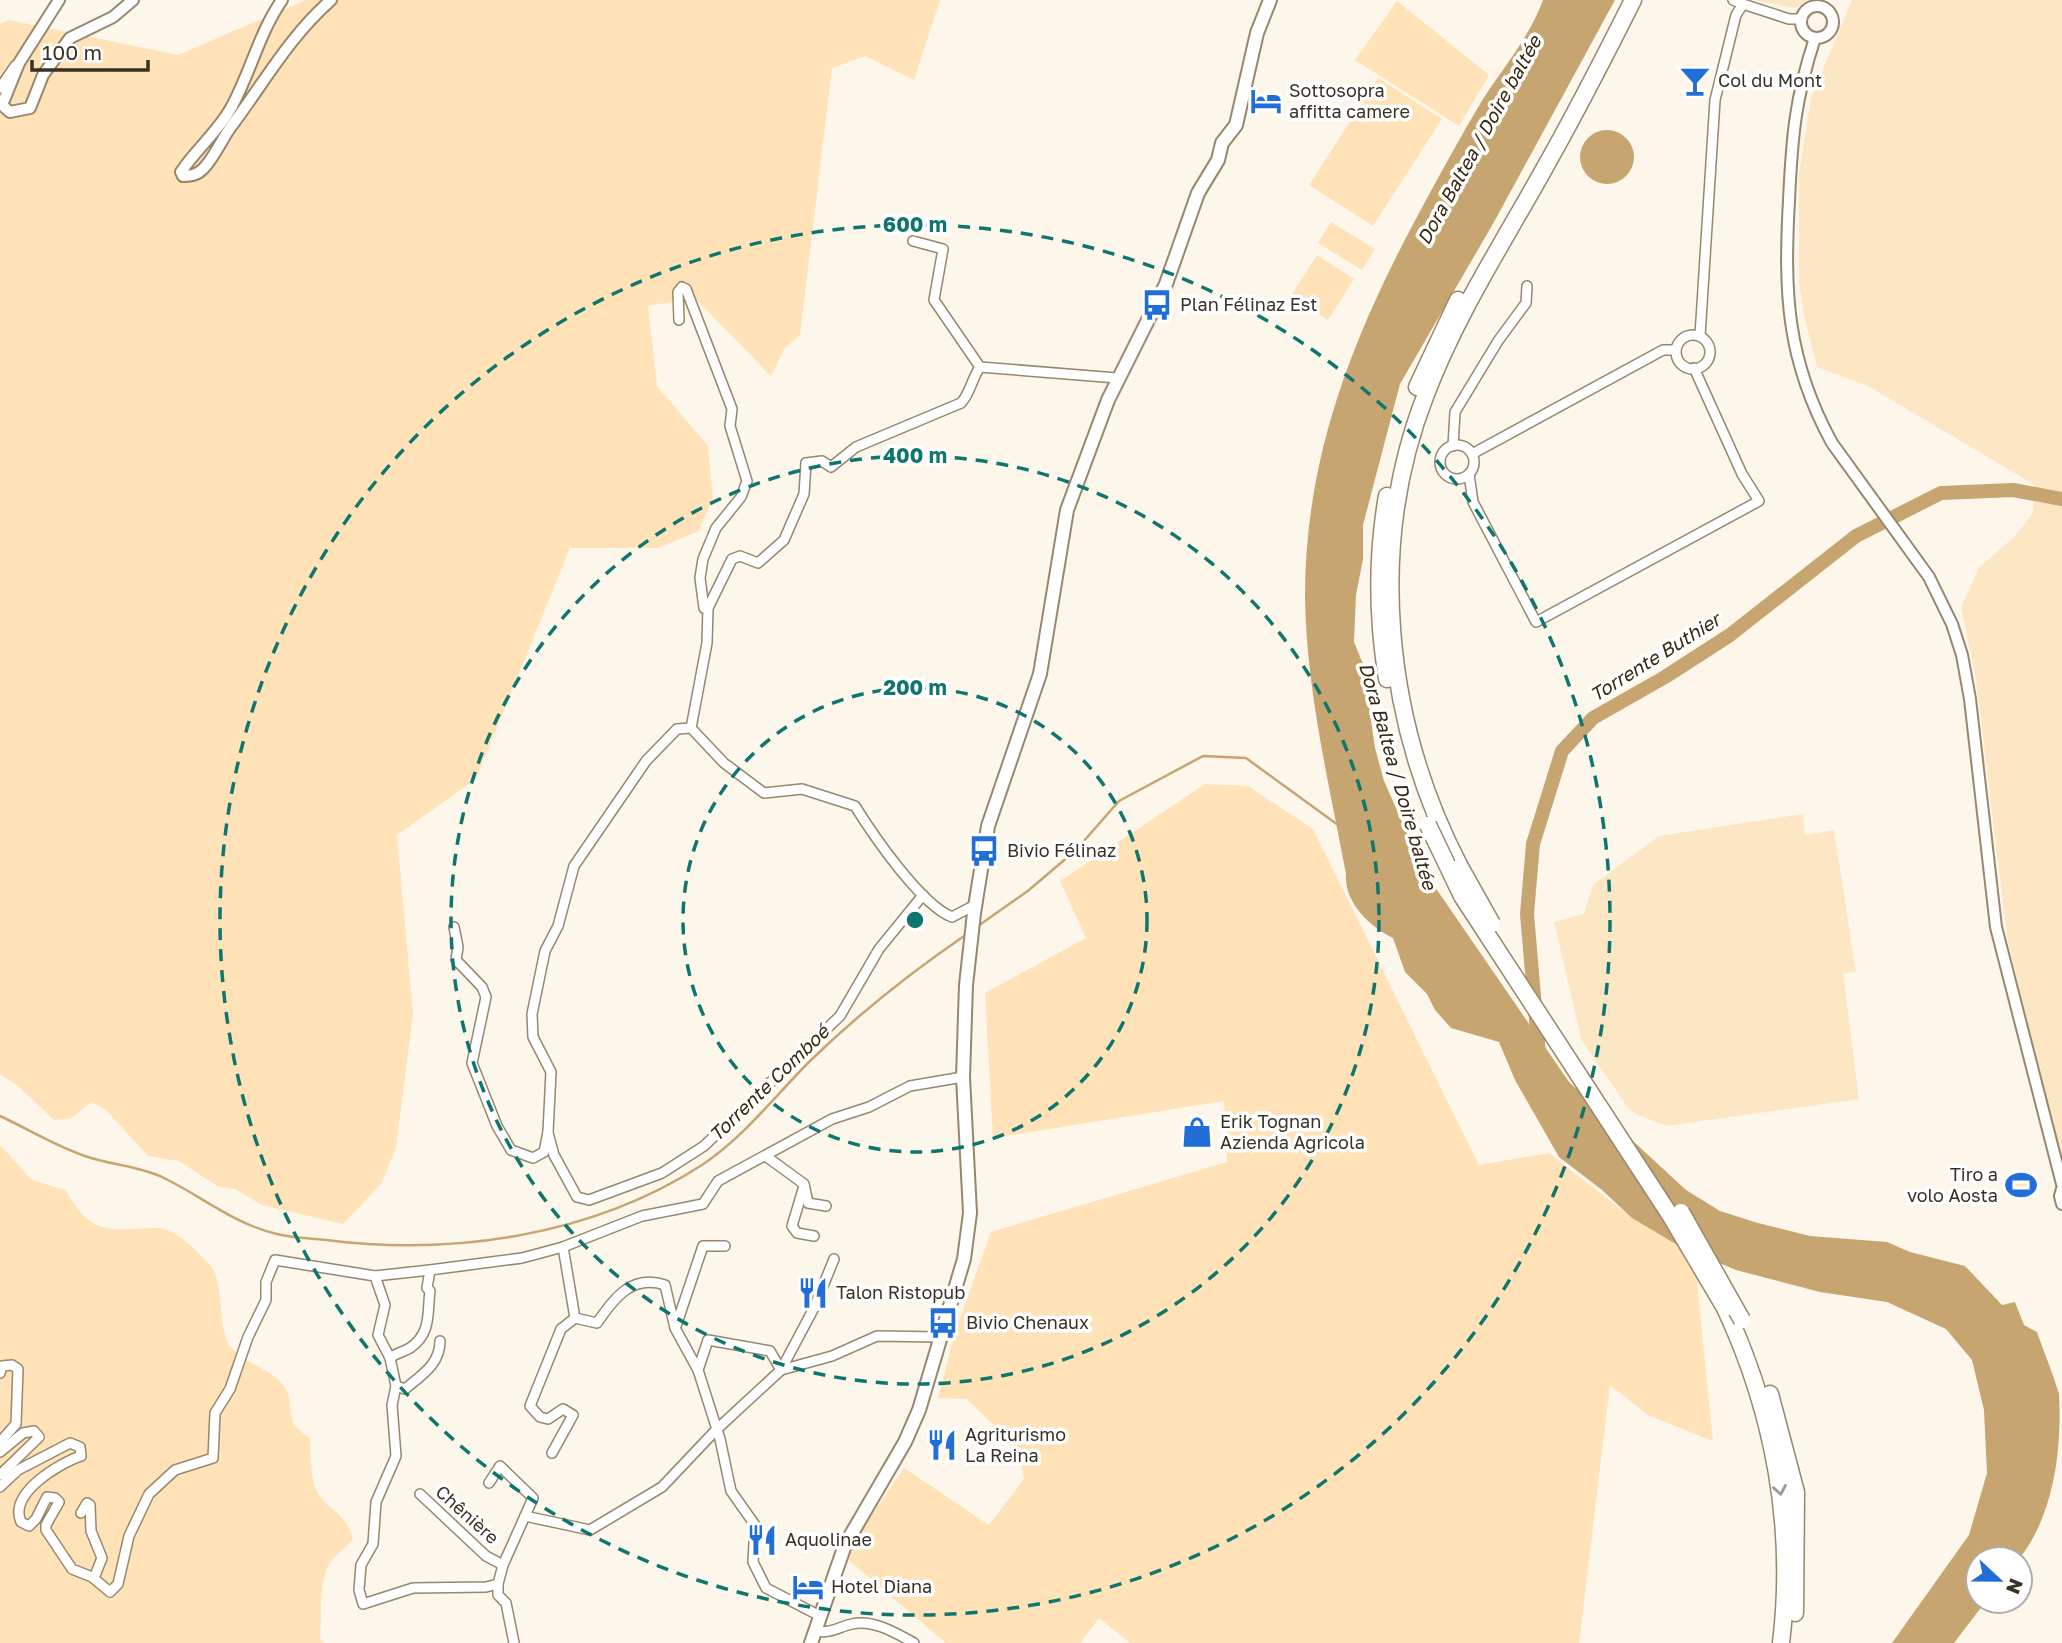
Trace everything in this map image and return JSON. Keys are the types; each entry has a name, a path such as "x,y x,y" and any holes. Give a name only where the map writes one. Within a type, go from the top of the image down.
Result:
{"highway":[{"path":"1622,0 1577,88 1441,332 1414,396 1389,482 1378,563 1380,633 1398,734 1428,825 1462,896 1670,1215 1725,1308 1760,1394 1783,1503 1786,1601 1781,1643"},
{"path":"1633,0 1594,78 1446,346 1425,396 1401,480 1395,513 1390,584 1391,633 1415,758 1445,838 1491,921 1699,1241 1742,1320 1772,1400 1796,1492 1797,1590 1792,1643"}],"main road":[{"path":"813,1637 845,1545 905,1442 919,1410 969,1237 963,1077 975,909 994,806 1041,674 1067,510 1118,378 1166,284 1198,193 1218,160 1222,143 1236,125 1257,33 1270,0"}],"street":[{"path":"59,0 19,62 2,105 9,112 30,108 43,75 70,38 113,16 133,0"},
{"path":"282,0 232,106 219,127 187,162 181,172 183,176 193,176 202,170 250,104 286,46 331,0"},
{"path":"1732,0 1789,19 1802,19"},
{"path":"1676,350 1683,366 1694,368 1704,364 1709,354 1707,344 1700,336 1715,100 1736,15 1743,4"},
{"path":"1829,5 1832,28 1825,36 1815,38 1806,33 1802,19 1809,9 1829,5"},
{"path":"0,88 46,21"},
{"path":"1815,38 1799,85 1793,119 1786,269 1790,329 1805,383 1820,421 1942,600 1962,656 1996,927 2012,999 2061,1169 2062,1204"},
{"path":"913,241 943,249 934,300 980,368"},
{"path":"1452,446 1455,412 1498,341 1526,303 1527,286"},
{"path":"679,320 678,292 682,287 687,289 732,409 730,426 747,481 746,489 716,528 703,559 700,578 704,608 708,608"},
{"path":"1676,350 1684,337 1700,336"},
{"path":"1472,454 1663,351 1676,350"},
{"path":"980,368 1118,378"},
{"path":"691,729 707,643 708,608 732,559 740,556 758,563 784,541 804,495 806,463 822,461 831,467 856,447 961,403 970,394 972,379 980,368"},
{"path":"1469,474 1458,479 1442,471 1443,453 1452,446 1464,447 1472,454 1473,465 1469,474 1473,502 1536,622 1759,501 1742,474 1694,368"},
{"path":"454,927 458,947 456,960 482,987 486,997 472,1063 497,1126 511,1150 524,1157 533,1158 544,1152 548,1132 551,1072 533,1037 532,1014 545,951 558,926 574,866 646,761 677,729 691,729 724,763 764,793 802,789 855,806 871,832 936,909 952,917 975,909"},
{"path":"548,1132 554,1155 577,1197 589,1200 662,1173 704,1146 840,1016 879,949 923,895"},
{"path":"0,1487 18,1470 70,1443 80,1447 81,1455 58,1464 34,1483 22,1504 19,1517 21,1522 29,1525 36,1519 47,1497 55,1498 59,1502 46,1525 46,1530 72,1569 94,1578 110,1592 118,1584 129,1536 149,1494 175,1469 213,1458 215,1413 230,1389 248,1337 266,1300 266,1282 275,1260 375,1276 522,1258 564,1247 642,1216 704,1204 719,1181 832,1119 869,1107 909,1086 963,1077"},
{"path":"767,1157 804,1184 808,1203 827,1206"},
{"path":"804,1184 792,1226 797,1233 814,1236"},
{"path":"675,1328 704,1246 725,1246"},
{"path":"564,1247 575,1318"},
{"path":"489,1483 500,1466 533,1498 525,1516 590,1530 656,1492 716,1430 780,1370 815,1306 834,1259"},
{"path":"390,1358 410,1347 428,1326 431,1309 430,1292 427,1288 429,1270"},
{"path":"375,1276 385,1305 378,1335 390,1358 396,1386 391,1405 396,1456 376,1502 373,1544 361,1565 359,1590 363,1604 413,1588 469,1590 498,1584"},
{"path":"575,1318 597,1323 628,1286 652,1280 665,1284 675,1328 698,1370 731,1491 755,1525 753,1562 766,1588 820,1616"},
{"path":"552,1452 573,1415 563,1409 548,1419 540,1418 530,1406 561,1329 575,1318"},
{"path":"780,1370 832,1356 877,1336 940,1337"},
{"path":"698,1370 708,1340 769,1351 780,1370"},
{"path":"396,1386 405,1389 429,1369 440,1355 440,1341"},
{"path":"0,1373 2,1366 12,1365 18,1369 16,1424 0,1442"},
{"path":"0,1452 23,1433 34,1431 39,1437 0,1475"},
{"name":"Chênière","path":"420,1494 486,1556 503,1565 525,1516"},
{"path":"81,1513 87,1503 90,1505 91,1531 102,1558 94,1578"},
{"path":"503,1565 498,1595 506,1603 514,1643"},
{"path":"813,1637 856,1623 871,1623 914,1643"}],"shaded area":[{"path":"306,0 940,0 914,80 865,56 832,68 800,335 784,349 771,376 695,298 648,306 657,386 708,446 713,498 699,531 658,548 570,548 476,779 397,835 413,1014 396,1148 381,1184 343,1224 262,1205 235,1189 219,1187 179,1161 148,1156 105,1109 91,1102 70,1119 54,1120 18,1086 0,1074 0,24 9,20 178,55"},
{"path":"1754,0 1809,0 1795,8"},
{"path":"1852,0 2062,0 2062,1155 2036,1064 2007,936 1976,679 1961,607 1979,568 2015,536 2033,513 2035,485 1868,386 1817,367 1804,315 1799,282 1799,174 1811,98"},
{"path":"1397,1 1489,75 1459,126 1355,60"},
{"path":"1378,78 1442,119 1373,226 1309,185"},
{"path":"1331,222 1375,249 1362,270 1318,243"},
{"path":"1317,255 1354,279 1328,320 1291,296"},
{"path":"1205,784 1248,786 1313,829 1479,1165 1549,1153 1631,1217 1679,1246 1695,1270 1701,1290 1697,1282 1713,1441 1648,1415 1610,1385 1579,1643 1130,1643 1099,1618 1080,1643 946,1643 844,1556 904,1468 989,1525 1024,1479 1019,1450 967,1399 938,1398 955,1332 991,1232 1227,1162 1224,1101 993,1138 985,993 1086,938 1060,881"},
{"path":"1803,814 1805,835 1834,830 1856,972 1843,973 1859,1099 1667,1126 1638,1115 1629,1109 1582,1041 1554,922 1584,914 1593,885 1659,836"},
{"path":"0,1145 32,1180 65,1190 91,1222 108,1228 164,1229 195,1249 214,1271 224,1330 230,1346 283,1385 295,1424 310,1438 311,1469 315,1487 324,1501 345,1522 353,1539 332,1560 326,1571 321,1599 320,1639 324,1643 0,1643"},
{"name":"Tiro a volo Aosta","path":"2026,1171 2037,1184 2017,1200 2006,1187"}],"water":[{"name":"Dora Baltea / Doire baltée","path":"1543,0 1615,0 1494,222 1400,384 1363,525 1363,559 1356,595 1354,642 1363,664 1375,748 1384,781 1424,871 1569,1082 1686,1190 1720,1211 1758,1223 1810,1236 1887,1242 1910,1252 1965,1266 2002,1305 2015,1302 2024,1325 2037,1332 2059,1394 2057,1459 2048,1502 2029,1545 1964,1545 1964,1615 1975,1615 1954,1643 1892,1643 1969,1535 1987,1473 1984,1410 1972,1360 1946,1329 1887,1302 1820,1292 1736,1270 1679,1246 1632,1218 1602,1190 1559,1157 1515,1080 1499,1042 1451,1028 1435,1010 1427,994 1405,972 1393,938 1375,927 1360,912 1346,884 1314,701 1306,631 1307,544 1324,446 1337,398 1354,352 1394,260 1466,128 1538,13"},
{"path":"1607,130 1626,138 1634,157 1626,176 1607,184 1588,176 1580,157 1588,138"}],"waterway":[{"name":"Torrente Buthier","path":"1539,1054 1527,914 1533,844 1562,751 1593,718 1665,677 1730,635 1856,536 1941,493 2013,490 2062,499"},
{"name":"Torrente Comboé","path":"978,926 1029,890 1076,850 1119,801 1203,756 1246,758 1338,825"},
{"name":"Torrente Comboé","path":"0,1116 74,1152 155,1174 247,1224 277,1234 374,1244 423,1245 520,1235 615,1209 702,1165 745,1129 846,1027 905,979 967,934"}],"place":[{"name":"Col du Mont","path":"1695,81"},
{"name":"Sottosopra affitta camere","path":"1266,101"},
{"name":"Plan Félinaz Est","path":"1157,305"},
{"name":"Bivio Félinaz","path":"984,851"},
{"name":"Erik Tognan Azienda Agricola","path":"1197,1132"},
{"name":"Tiro a volo Aosta","path":"2021,1185"},
{"name":"Talon Ristopub","path":"813,1293"},
{"name":"Bivio Chenaux","path":"943,1323"},
{"name":"Agriturismo La Reina","path":"942,1445"},
{"name":"Aquolinae","path":"762,1540"},
{"name":"Hotel Diana","path":"808,1587"}]}
